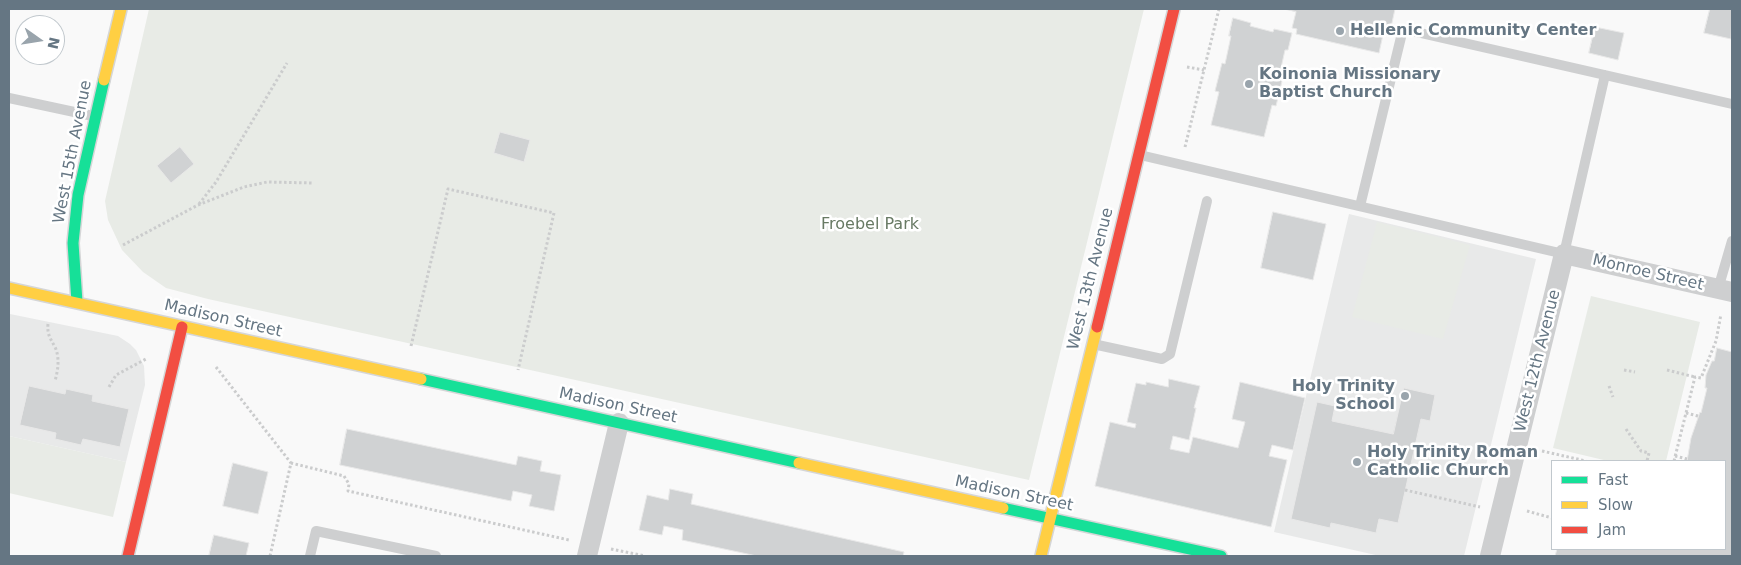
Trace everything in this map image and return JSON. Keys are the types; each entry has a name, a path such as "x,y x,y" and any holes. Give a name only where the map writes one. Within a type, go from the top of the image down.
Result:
{"street":[{"name":"West 15th Avenue","path":"76,302 74,225 78,194 122,9"},
{"name":"West 13th Avenue","path":"1041,556 1174,9"},
{"name":"Monroe Street","path":"1564,254 1725,290"},
{"name":"West 12th Avenue","path":"1490,556 1564,254"},
{"name":"Madison Street","path":"9,288 1221,556"},
{"path":"128,556 182,327"},
{"path":"587,556 619,423"}],"lane":[{"path":"1360,206 1403,29 1732,104"},
{"path":"1138,154 1564,254 1605,75"},
{"path":"9,98 95,117"},
{"path":"1092,344 1162,359 1170,354 1207,201"},
{"path":"1725,290 1732,241"},
{"path":"310,556 316,531 436,556"}],"path":[{"path":"1181,164 1219,9"},
{"path":"198,205 216,182 288,63"},
{"path":"1186,66 1204,70"},
{"path":"123,246 198,205 256,184 313,183"},
{"path":"411,346 448,190 554,213 518,370"},
{"path":"1667,370 1701,378 1716,341 1721,314"},
{"path":"49,318 48,336 54,346 58,360 55,381"},
{"path":"108,387 116,375 146,359"},
{"path":"216,368 291,463 344,476 349,484 348,491 573,541"},
{"path":"1624,370 1635,372"},
{"path":"1674,460 1695,377"},
{"path":"1609,386 1613,397"},
{"path":"1686,413 1698,416"},
{"path":"1626,429 1640,451 1649,453 1647,460"},
{"path":"1542,450 1582,460"},
{"path":"1675,456 1688,459"},
{"path":"270,556 291,463"},
{"path":"1405,490 1483,508"},
{"path":"1527,512 1551,518"}],"shaded area":[{"name":"Holy Trinity School","path":"1349,214 1536,259 1464,556 1380,556 1274,532"},
{"path":"10,314 118,336 136,350 144,366 145,385 126,462 9,436"}],"green space":[{"name":"Froebel Park","path":"149,9 1144,9 1029,480 208,299 166,288 143,272 122,250 108,220 105,201"},
{"path":"1377,222 1470,245 1443,339 1352,317"},
{"path":"1591,296 1700,322 1666,460 1604,460 1553,448"},
{"path":"9,436 126,462 113,517 9,493"}],"building":[{"name":"Hellenic Community Center","path":"1284,9 1395,9 1390,32 1384,30 1379,53 1296,34 1297,29 1292,28 1296,12"},
{"path":"1710,9 1732,9 1731,39 1704,33"},
{"name":"Koinonia Missionary Baptist Church","path":"1233,18 1251,23 1250,26 1273,32 1274,29 1292,33 1288,50 1285,50 1279,77 1283,77 1276,106 1272,105 1264,137 1211,125 1219,92 1215,91 1222,63 1225,64"},
{"path":"1595,27 1624,33 1618,60 1589,53"},
{"path":"500,132 530,140 524,162 494,153"},
{"path":"180,147 194,164 171,183 157,166"},
{"path":"1273,212 1326,224 1313,280 1261,268"},
{"path":"1717,348 1732,352 1732,556 1555,556 1557,550 1726,550 1726,460 1687,460 1691,438 1701,413 1707,388 1705,388 1706,375 1712,361 1714,361"},
{"path":"1169,379 1200,386 1189,440 1173,436 1170,449 1189,453 1193,437 1238,448 1245,422 1232,419 1240,382 1305,398 1293,450 1272,445 1269,456 1287,460 1271,527 1095,486 1110,422 1135,428 1136,424 1127,422 1136,383 1146,385 1146,382 1168,387"},
{"path":"29,386 65,394 66,389 93,395 92,401 129,409 120,447 83,439 81,445 55,439 56,433 20,425"},
{"name":"Holy Trinity Roman Catholic Church","path":"1404,388 1435,395 1430,421 1421,419 1398,523 1379,519 1376,533 1331,523 1330,528 1291,519 1317,402 1335,406 1332,421 1393,434"},
{"path":"347,429 516,465 518,456 542,461 540,471 561,475 554,511 529,506 532,495 513,491 511,501 340,465"},
{"path":"233,463 268,472 258,514 223,506"},
{"path":"670,489 693,494 691,504 904,552 903,556 757,556 682,540 683,530 664,526 662,535 639,530 647,495 668,500"},
{"path":"214,535 249,543 246,556 209,556"}],"traffic: fast":[{"path":"77,302 73,243 78,195 104,80"},
{"path":"421,379 799,463"},
{"path":"1003,508 1221,556"}],"traffic: slow":[{"path":"104,80 121,9"},
{"path":"9,288 421,379"},
{"path":"1041,556 1097,327"},
{"path":"799,463 1003,508"}],"traffic: jam":[{"path":"1097,327 1174,9"},
{"path":"128,556 182,327"}],"place":[{"name":"Hellenic Community Center","path":"1340,31"},
{"name":"Koinonia Missionary Baptist Church","path":"1249,84"},
{"name":"Holy Trinity School","path":"1405,396"},
{"name":"Holy Trinity Roman Catholic Church","path":"1357,462"}]}
